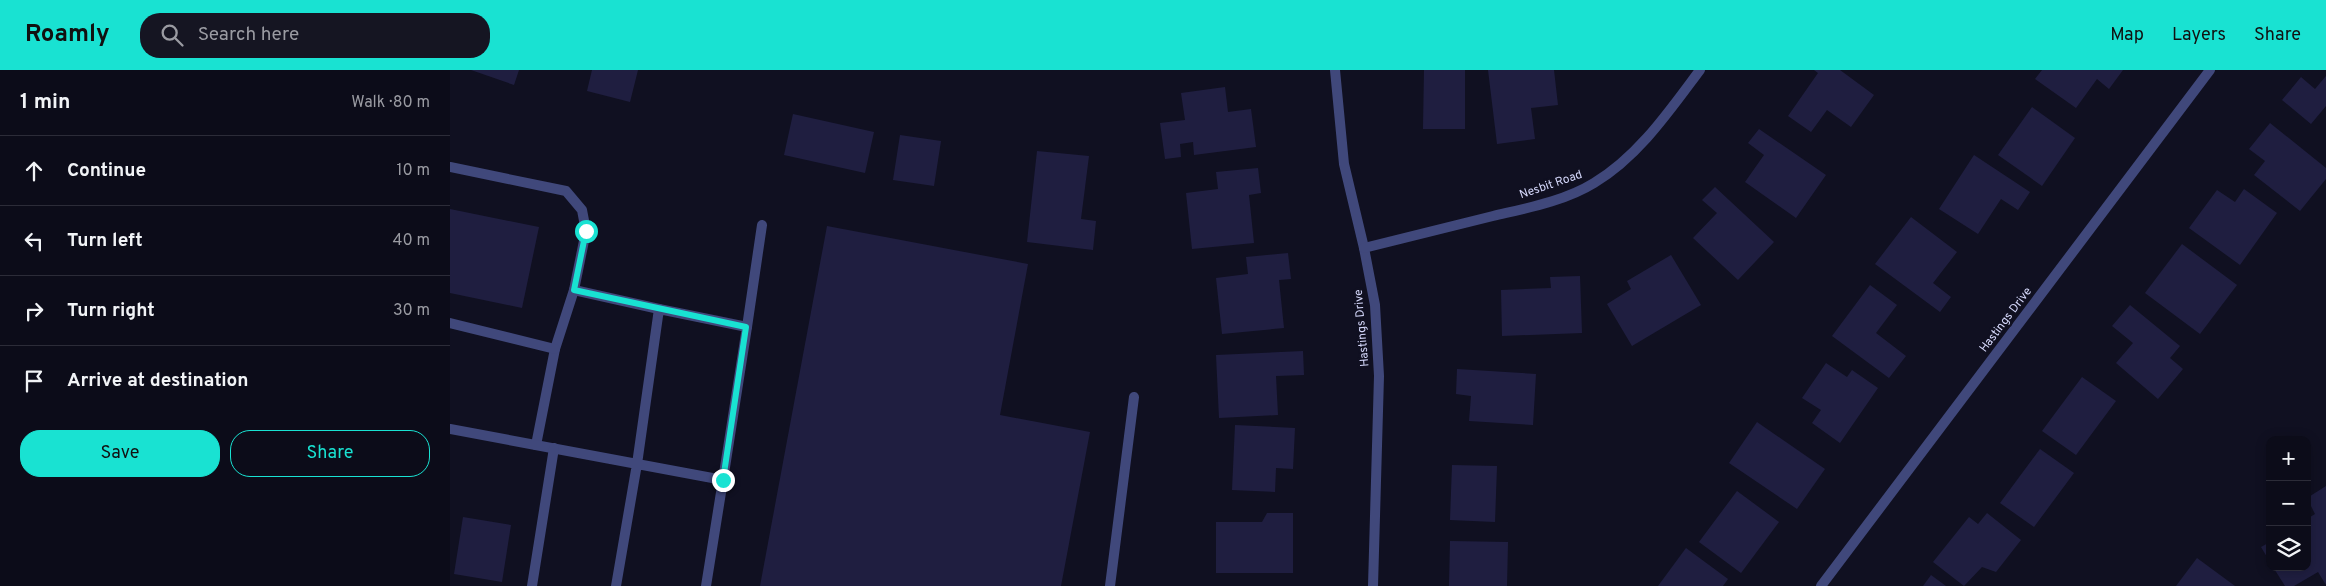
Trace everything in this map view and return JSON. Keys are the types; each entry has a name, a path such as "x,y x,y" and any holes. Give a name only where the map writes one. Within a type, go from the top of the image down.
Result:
{"street":[{"name":"Hastings Drive","path":"1335,70 1344,164 1375,305 1379,376 1373,586"},
{"name":"Nesbit Road","path":"1364,248 1523,209 1558,198 1594,183 1633,151 1663,118 1700,70"},
{"name":"Hastings Drive","path":"1822,586 2210,70"},
{"path":"450,167 566,191 582,210 586,231 574,290 555,349 536,445"},
{"path":"706,586 762,225"},
{"path":"574,290 746,327"},
{"path":"616,586 637,464 659,309"},
{"path":"450,323 555,349"},
{"path":"1110,586 1134,397"},
{"path":"450,429 723,480"},
{"path":"532,586 554,448"}],"building":[{"path":"471,70 519,70 514,85"},
{"path":"592,70 638,70 630,102 587,91"},
{"path":"1424,70 1465,70 1465,129 1423,129"},
{"path":"1488,70 1554,70 1558,105 1531,108 1535,139 1497,144"},
{"path":"1814,70 1840,70 1874,95 1851,127 1827,110 1811,132 1788,116 1818,73"},
{"path":"2042,70 2123,70 2109,89 2097,79 2076,108 2035,79"},
{"path":"2326,76 2326,106 2311,124 2282,100 2301,77 2315,89"},
{"path":"1225,87 1228,112 1251,109 1256,147 1194,155 1193,142 1180,144 1181,157 1165,159 1160,123 1185,120 1181,93"},
{"path":"2032,107 2075,138 2042,186 1998,155"},
{"path":"793,114 874,132 865,173 784,155"},
{"path":"2270,123 2326,168 2326,179 2300,211 2254,175 2265,161 2249,149"},
{"path":"1759,129 1826,175 1796,218 1745,182 1764,155 1748,143"},
{"path":"900,135 941,141 934,186 893,180"},
{"path":"1037,151 1089,156 1081,219 1096,221 1093,250 1027,242"},
{"path":"1974,155 2030,192 2018,210 2001,199 1978,234 1939,209"},
{"path":"1258,168 1261,193 1249,195 1254,243 1192,249 1186,193 1218,189 1216,172"},
{"path":"1715,187 1774,242 1738,280 1693,238 1717,213 1702,200"},
{"path":"2244,189 2277,213 2240,265 2189,228 2217,190 2235,202"},
{"path":"450,209 539,227 522,308 450,293"},
{"path":"1911,217 1957,252 1933,283 1951,297 1940,312 1875,264"},
{"path":"827,226 1028,264 1000,415 1090,432 1061,586 760,586"},
{"path":"2182,244 2237,285 2200,334 2145,293"},
{"path":"1288,253 1291,279 1279,280 1284,328 1222,334 1216,278 1248,274 1246,257"},
{"path":"1671,255 1701,305 1632,346 1607,304 1631,289 1627,281"},
{"path":"1580,276 1582,333 1502,336 1501,290 1551,288 1550,277"},
{"path":"1870,285 1897,305 1876,333 1906,356 1889,378 1832,336"},
{"path":"2130,305 2180,346 2170,358 2183,369 2158,399 2116,363 2133,343 2112,326"},
{"path":"1303,351 1304,375 1276,376 1278,415 1219,418 1216,355"},
{"path":"1826,363 1847,377 1852,370 1878,388 1840,443 1812,423 1821,410 1802,398"},
{"path":"1457,369 1536,374 1533,425 1469,421 1471,396 1456,394"},
{"path":"2082,377 2116,401 2076,455 2042,431"},
{"path":"1757,422 1825,469 1797,509 1729,463"},
{"path":"1235,425 1295,428 1293,469 1276,468 1275,492 1232,490"},
{"path":"2040,449 2074,473 2034,527 2000,503"},
{"path":"1452,465 1497,466 1495,522 1450,520"},
{"path":"2326,486 2326,585 2318,572 2294,586 2285,586 2276,571 2311,571 2311,516 2315,514 2311,506 2311,495"},
{"path":"1737,491 1779,522 1741,573 1699,542"},
{"path":"1267,513 1293,513 1293,573 1216,573 1216,522 1262,522"},
{"path":"1987,513 2021,540 1996,572 1982,567 1964,586 1933,562 1969,517 1978,524"},
{"path":"463,517 511,525 502,582 454,574"},
{"path":"1450,541 1508,542 1507,586 1449,586"},
{"path":"2266,544 2266,555 2261,547"},
{"path":"1686,548 1728,579 1723,586 1658,586"},
{"path":"2197,558 2235,586 2176,586"},
{"path":"1931,575 1946,586 1923,586"}],"route":[{"path":"586,231 574,290 746,327 723,480"}]}
